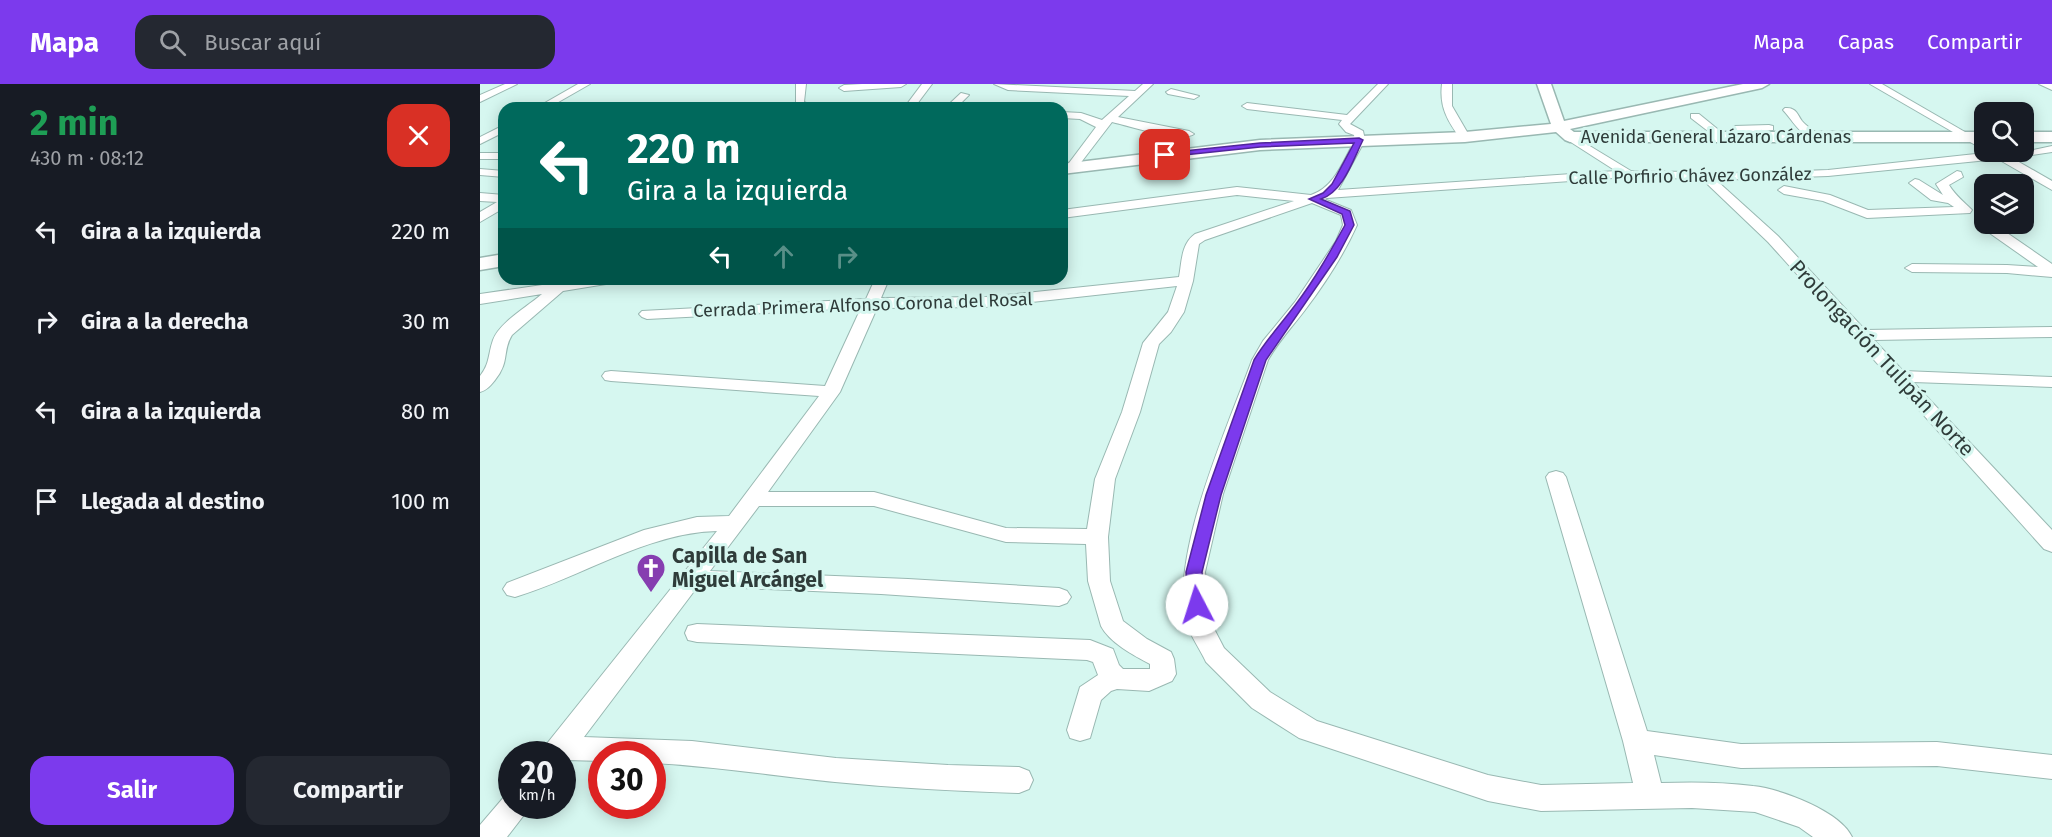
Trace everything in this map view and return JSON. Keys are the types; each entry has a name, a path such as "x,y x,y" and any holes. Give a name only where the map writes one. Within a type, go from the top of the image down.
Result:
{"street":[{"path":"480,99 512,84"},
{"path":"552,102 585,84"},
{"path":"799,102 801,84"},
{"path":"844,88 901,84"},
{"path":"914,102 927,84"},
{"path":"1068,167 1101,126 1112,119 1148,84"},
{"path":"1189,84 1171,92 1194,96"},
{"path":"1080,730 1089,695 1102,684 1117,680 1149,681 1163,674 1162,659 1138,646 1113,626 1099,581 1097,537 1105,478 1131,412 1151,343 1165,329 1176,312 1186,281 1193,242 1273,211 1320,196 1335,186 1359,140 1359,133 1346,128 1344,124 1347,118 1383,84"},
{"path":"1447,84 1445,100 1449,115 1465,137"},
{"path":"1544,84 1554,118 1565,132 1628,174"},
{"path":"1565,132 1762,84"},
{"path":"1875,84 1974,141"},
{"path":"2044,84 2052,87"},
{"path":"999,85 1136,94"},
{"path":"956,102 964,95"},
{"path":"1247,106 1347,118"},
{"path":"1788,110 1795,115 1797,122 1814,136"},
{"path":"1068,116 1094,119 1101,126"},
{"path":"1695,116 1721,136"},
{"path":"1112,119 1164,131 1189,134"},
{"path":"1741,136 1734,129 1769,128"},
{"path":"480,141 498,131"},
{"name":"Avenida General Lázaro Cárdenas","path":"1068,168 1212,149 1359,140 1565,132 1721,136 1974,137"},
{"path":"2034,137 2052,137"},
{"name":"Calle Porfirio Chávez González","path":"2034,152 2052,149"},
{"path":"480,156 498,156"},
{"name":"Calle Porfirio Chávez González","path":"1068,213 1216,192 1320,196 1628,174 1706,177 1828,173 1974,156"},
{"path":"2011,162 2052,186"},
{"path":"480,172 498,174"},
{"path":"1957,174 1957,177 1942,184 1952,200 1974,215"},
{"name":"Prolongación Tulipán Norte","path":"1706,177 1773,239 2052,544"},
{"path":"1915,183 1935,197 1952,200"},
{"path":"1784,190 1826,198 1867,214 1966,210"},
{"path":"1251,192 1273,211"},
{"path":"1320,196 1347,213 1350,225 1343,242 1301,305 1269,344 1260,360 1213,495 1194,572 1198,621 1215,655 1261,700 1309,730 1488,788 1541,798 1692,795 1755,799 1808,816 1837,837"},
{"path":"480,197 498,200"},
{"path":"480,218 498,205"},
{"path":"2000,234 2052,272"},
{"path":"480,264 498,261"},
{"path":"1912,268 2052,272"},
{"name":"Cerrada Primera Alfonso Corona del Rosal","path":"647,314 872,303 986,302 1186,281"},
{"path":"480,299 577,285"},
{"path":"566,741 735,523 831,392 880,285"},
{"path":"480,387 496,368 501,340 506,332 559,288"},
{"path":"1862,335 2052,332"},
{"path":"611,376 831,392"},
{"path":"1899,376 2044,381 2052,396"},
{"path":"1556,477 1636,741 1650,796"},
{"path":"752,499 874,499 1006,535 1097,537"},
{"path":"515,589 652,535 697,524 735,523"},
{"path":"692,578 878,585 1059,597"},
{"path":"697,633 1090,650 1104,656 1108,670 1117,680"},
{"path":"1636,741 1741,756 1937,754 2052,767"},
{"path":"576,751 692,753 836,770 948,778 1019,780"},
{"path":"489,837 504,819"}],"place":[{"name":"Capilla de San Miguel Arcángel","path":"651,594"}],"route":[{"path":"1165,155 1260,145 1359,140 1335,186 1326,194 1313,199 1347,213 1350,225 1343,242 1301,305 1269,344 1260,360 1213,495 1194,572 1197,605"}]}
